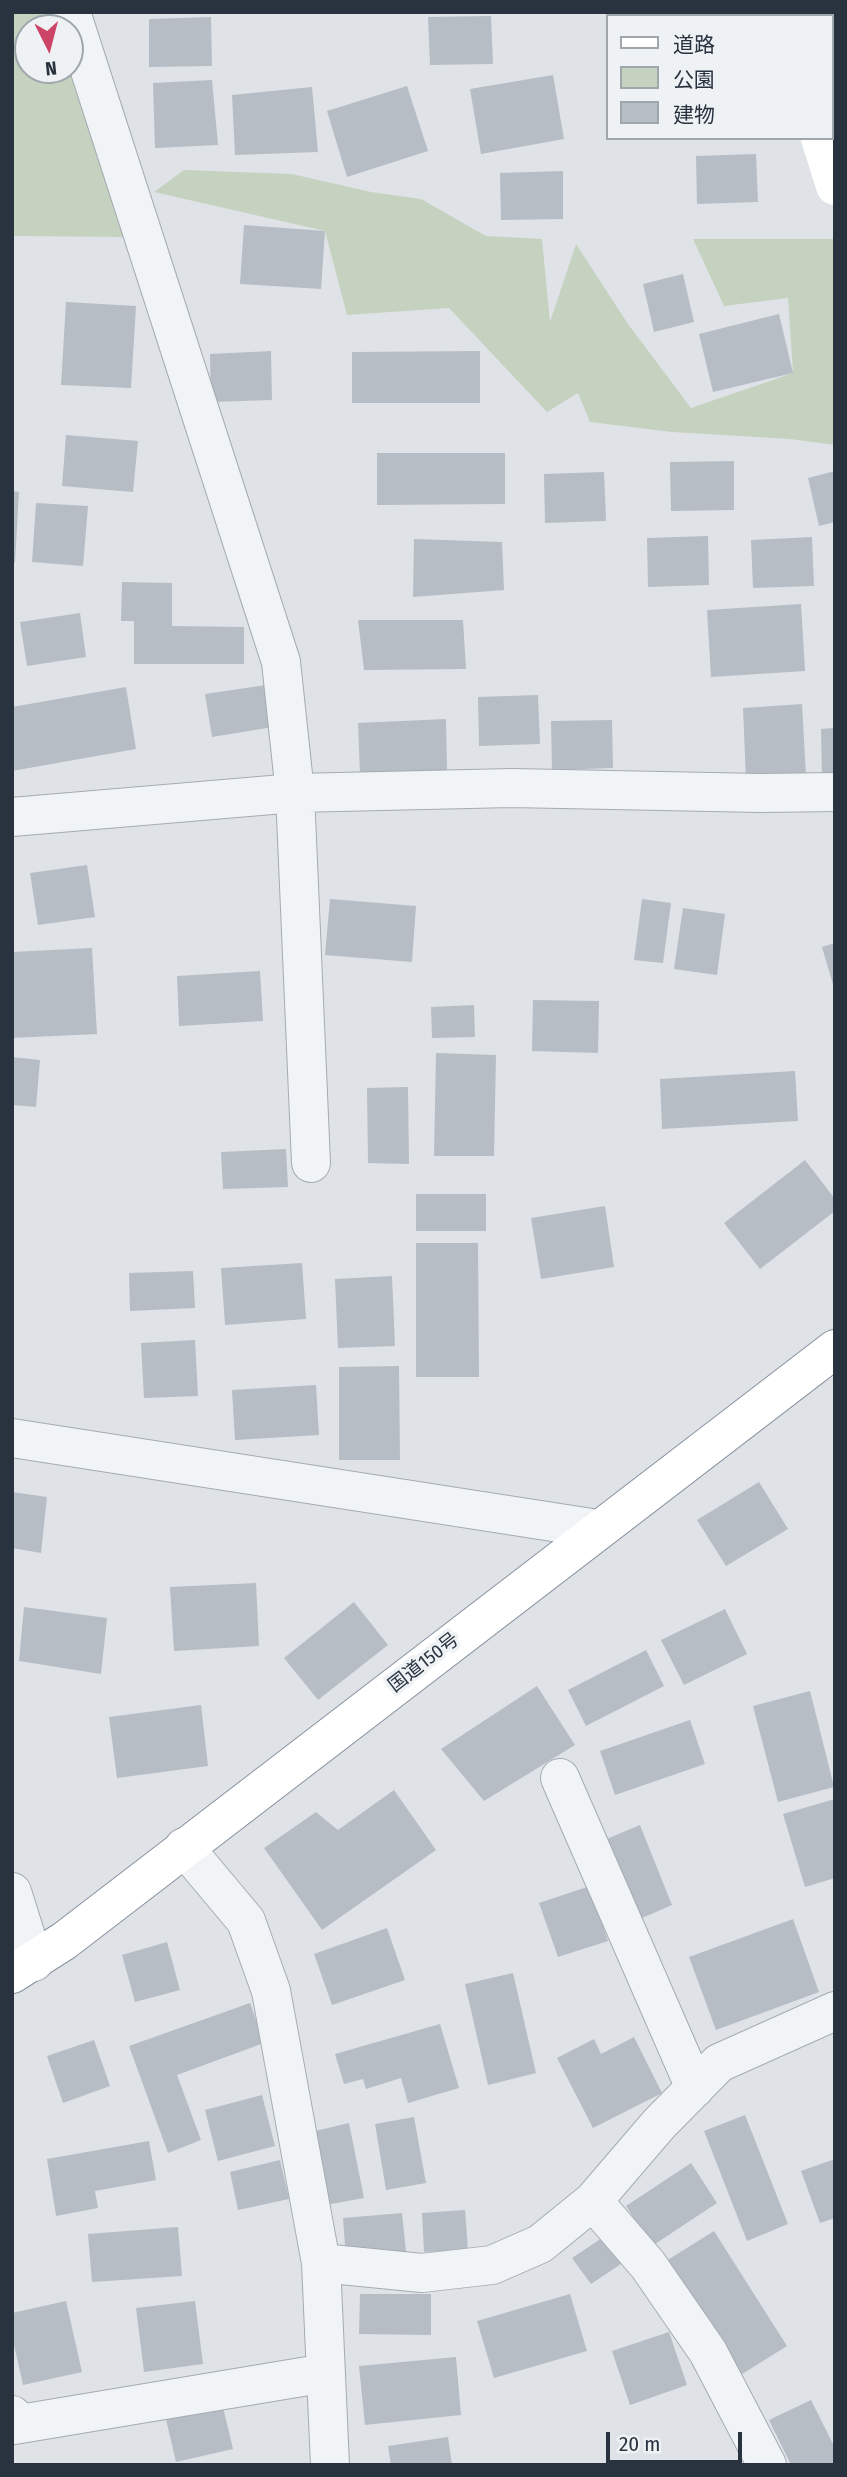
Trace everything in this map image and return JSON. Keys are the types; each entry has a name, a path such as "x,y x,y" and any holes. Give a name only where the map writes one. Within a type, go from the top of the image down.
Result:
{"main road":[{"path":"821,140 835,186"},
{"name":"国道150号","path":"23,1968 64,1941 835,1349"}],"street":[{"path":"71,12 281,662 295,793 311,1163"},
{"path":"12,817 295,793 512,788 835,792"},
{"path":"12,1438 598,1529"},
{"path":"560,1778 695,2088"},
{"path":"184,1847 246,1920 271,1991 321,2263 330,2465"},
{"path":"12,1892 23,1968"},
{"path":"321,2263 422,2273 492,2265 540,2244 593,2201 659,2124 719,2063 835,2011"},
{"path":"593,2201 648,2266 708,2352 767,2465"},
{"path":"12,2415 14,2425 326,2373"}],"green space":[{"path":"12,12 70,12 14,14 14,84 84,84 84,69 125,237 12,236"},
{"path":"184,170 292,174 371,192 421,199 486,236 542,239 550,322 576,244 628,324 691,408 793,373 788,298 724,306 693,239 835,239 835,445 790,439 672,432 590,422 578,393 547,412 449,308 347,315 325,231 154,192"}],"building":[{"path":"491,16 493,64 430,65 428,17"},
{"path":"211,17 212,66 149,67 149,19"},
{"path":"553,75 564,139 481,154 470,89"},
{"path":"212,80 218,145 155,148 153,83"},
{"path":"407,86 428,151 347,177 327,111"},
{"path":"312,87 318,152 235,155 232,95"},
{"path":"756,154 758,202 697,204 696,156"},
{"path":"563,171 563,219 501,220 500,173"},
{"path":"244,225 325,231 321,289 240,284"},
{"path":"683,274 694,322 654,332 643,284"},
{"path":"66,302 136,306 131,388 61,385"},
{"path":"779,314 793,373 713,392 699,334"},
{"path":"271,351 272,400 211,402 210,354"},
{"path":"480,351 480,403 352,403 352,352"},
{"path":"66,435 138,441 133,492 62,486"},
{"path":"377,453 505,453 505,504 377,505"},
{"path":"734,461 734,510 671,511 670,462"},
{"path":"835,471 835,522 819,526 808,478"},
{"path":"604,472 606,521 545,523 544,474"},
{"path":"12,491 19,492 15,562 12,562"},
{"path":"36,503 88,506 83,566 32,562"},
{"path":"708,536 709,585 648,587 647,538"},
{"path":"812,537 814,586 753,588 751,540"},
{"path":"414,539 502,542 504,590 413,597"},
{"path":"122,582 172,583 172,626 244,627 244,664 134,664 134,621 121,621"},
{"path":"801,604 805,671 711,677 707,610"},
{"path":"80,613 86,657 27,666 20,622"},
{"path":"358,620 463,620 466,669 364,670"},
{"path":"266,685 273,727 212,737 205,694"},
{"path":"126,687 136,749 12,771 12,707"},
{"path":"538,695 540,744 479,746 478,697"},
{"path":"802,704 806,776 746,780 743,708"},
{"path":"446,719 447,770 360,774 358,723"},
{"path":"612,720 613,768 552,770 551,721"},
{"path":"835,728 835,777 822,777 821,729"},
{"path":"87,865 95,917 38,925 30,873"},
{"path":"330,899 416,906 412,962 325,955"},
{"path":"642,899 671,903 663,963 634,960"},
{"path":"683,908 725,914 717,975 674,969"},
{"path":"835,943 835,988 834,988 822,947"},
{"path":"92,948 97,1034 12,1038 12,952"},
{"path":"260,971 263,1021 179,1026 177,976"},
{"path":"533,1000 599,1001 598,1053 532,1051"},
{"path":"474,1005 475,1037 432,1038 431,1007"},
{"path":"436,1053 496,1055 494,1156 434,1156"},
{"path":"12,1057 40,1060 36,1107 12,1105"},
{"path":"795,1071 798,1121 662,1129 660,1079"},
{"path":"408,1087 409,1164 368,1163 367,1088"},
{"path":"286,1149 288,1187 223,1189 221,1152"},
{"path":"805,1160 835,1199 835,1211 760,1269 724,1223"},
{"path":"416,1194 486,1194 486,1231 416,1231"},
{"path":"605,1206 614,1267 541,1279 531,1218"},
{"path":"416,1243 478,1243 479,1377 416,1377"},
{"path":"302,1263 306,1319 225,1325 221,1268"},
{"path":"193,1271 195,1308 130,1311 129,1273"},
{"path":"392,1276 395,1346 338,1348 335,1279"},
{"path":"195,1340 198,1396 144,1398 141,1343"},
{"path":"399,1366 400,1460 339,1460 339,1367"},
{"path":"316,1385 319,1435 235,1440 232,1390"},
{"path":"759,1482 788,1529 726,1566 697,1520"},
{"path":"12,1492 47,1497 41,1553 12,1548"},
{"path":"256,1583 259,1646 174,1651 170,1587"},
{"path":"354,1602 388,1645 318,1700 284,1658"},
{"path":"24,1607 107,1618 101,1674 19,1661"},
{"path":"725,1609 747,1654 684,1685 661,1640"},
{"path":"646,1650 664,1686 586,1726 568,1690"},
{"path":"537,1686 575,1745 484,1801 441,1749"},
{"path":"810,1691 834,1787 778,1802 753,1706"},
{"path":"201,1705 208,1766 117,1778 109,1717"},
{"path":"690,1720 705,1764 615,1795 600,1751"},
{"path":"394,1790 436,1850 322,1930 264,1848 316,1812 338,1830"},
{"path":"835,1799 835,1878 805,1887 783,1814"},
{"path":"640,1825 672,1905 635,1921 602,1841"},
{"path":"590,1886 608,1941 558,1957 539,1903"},
{"path":"793,1919 819,1992 716,2030 689,1957"},
{"path":"387,1928 405,1980 332,2005 314,1954"},
{"path":"167,1942 180,1990 135,2002 122,1955"},
{"path":"513,1973 536,2073 488,2085 465,1984"},
{"path":"250,2003 264,2043 177,2075 201,2140 168,2153 129,2046"},
{"path":"440,2024 459,2088 408,2103 401,2078 366,2089 363,2079 344,2084 335,2054"},
{"path":"634,2037 662,2093 593,2128 557,2058 594,2039 601,2054"},
{"path":"94,2040 110,2086 63,2103 47,2056"},
{"path":"262,2095 275,2146 218,2161 205,2110"},
{"path":"745,2115 788,2224 747,2241 704,2131"},
{"path":"414,2117 426,2183 386,2190 375,2124"},
{"path":"349,2123 364,2198 326,2205 311,2132"},
{"path":"149,2141 156,2180 95,2191 98,2208 56,2216 47,2159"},
{"path":"835,2159 835,2218 820,2223 801,2171"},
{"path":"280,2160 289,2199 238,2210 230,2172"},
{"path":"691,2163 717,2203 652,2246 626,2206"},
{"path":"465,2210 468,2250 424,2252 422,2213"},
{"path":"402,2213 406,2252 346,2258 343,2218"},
{"path":"178,2227 182,2276 92,2282 88,2234"},
{"path":"714,2231 787,2346 739,2376 666,2261"},
{"path":"602,2238 621,2264 591,2284 572,2258"},
{"path":"360,2294 431,2294 431,2335 359,2334"},
{"path":"570,2294 587,2351 494,2378 477,2321"},
{"path":"66,2301 82,2372 23,2385 12,2336 12,2313"},
{"path":"195,2301 203,2364 144,2372 136,2308"},
{"path":"669,2332 687,2385 630,2405 612,2351"},
{"path":"456,2357 461,2415 365,2425 359,2366"},
{"path":"811,2400 835,2448 835,2465 791,2465 769,2420"},
{"path":"222,2403 233,2449 176,2462 165,2415"},
{"path":"448,2437 452,2465 391,2465 388,2446"}]}
